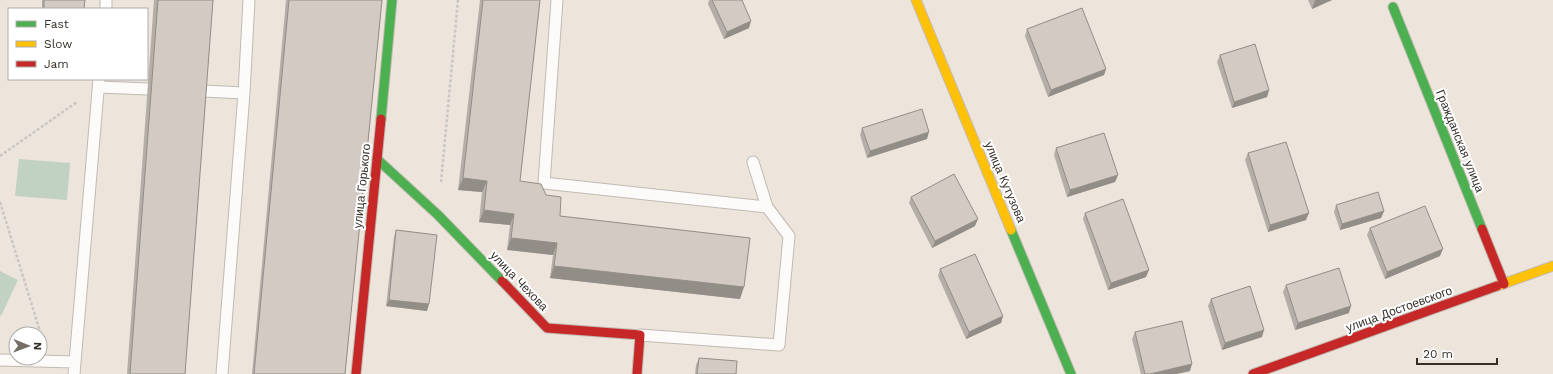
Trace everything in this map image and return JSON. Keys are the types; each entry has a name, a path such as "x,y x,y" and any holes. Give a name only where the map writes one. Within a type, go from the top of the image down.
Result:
{"street":[{"name":"улица Горького","path":"356,374 392,0"},
{"name":"улица Кутузова","path":"916,0 1071,374"},
{"name":"Гражданская улица","path":"1393,7 1504,284"},
{"name":"улица Чехова","path":"377,159 438,215 547,328 640,335"},
{"name":"улица Достоевского","path":"1253,374 1553,266"},
{"path":"637,374 640,335"}],"lane":[{"path":"222,374 244,93 249,0"},
{"path":"557,0 544,183 767,207"},
{"path":"74,374 99,83 148,89"},
{"path":"203,92 244,93"},
{"path":"640,335 779,345 789,236 767,207 753,162"},
{"path":"0,360 75,362"}],"path":[{"path":"441,183 458,0"},
{"path":"0,156 99,83"},
{"path":"0,202 49,362"}],"green space":[{"path":"19,159 70,163 67,200 15,196"},
{"path":"0,271 18,280 1,316 0,315"}],"building":[{"path":"44,0 85,0 84,8 44,8"},
{"path":"158,0 213,0 185,374 130,374"},
{"path":"289,0 382,0 345,374 254,374"},
{"path":"483,0 540,0 520,181 541,184 546,195 561,197 560,216 750,238 744,287 554,266 557,243 511,238 514,214 484,210 487,181 463,178"},
{"path":"712,0 742,0 751,21 727,32"},
{"path":"1082,8 1106,69 1051,90 1027,29"},
{"path":"1255,44 1269,90 1234,102 1220,55"},
{"path":"922,109 929,132 870,151 862,128"},
{"path":"1104,133 1118,175 1070,190 1056,148"},
{"path":"1286,142 1309,213 1270,225 1248,153"},
{"path":"954,174 978,219 935,241 911,197"},
{"path":"1378,192 1384,211 1342,224 1336,205"},
{"path":"1123,199 1149,270 1111,283 1085,213"},
{"path":"1425,206 1443,249 1387,272 1370,228"},
{"path":"396,230 437,235 429,304 389,300"},
{"path":"975,254 1003,316 969,332 940,269"},
{"path":"1339,268 1351,306 1298,323 1286,285"},
{"path":"1250,286 1264,330 1225,343 1211,299"},
{"path":"1182,321 1192,364 1145,374 1135,332"},
{"path":"699,358 737,361 736,374 697,374"}],"traffic: fast":[{"path":"381,119 392,0"},
{"path":"1393,7 1482,229"},
{"path":"377,159 438,215 502,281"},
{"path":"1011,230 1071,374"}],"traffic: slow":[{"path":"916,0 1011,230"},
{"path":"1497,286 1553,266"}],"traffic: jam":[{"path":"356,374 381,119"},
{"path":"1482,229 1504,284"},
{"path":"502,281 547,328 640,335 637,374"},
{"path":"1253,374 1497,286"}]}
